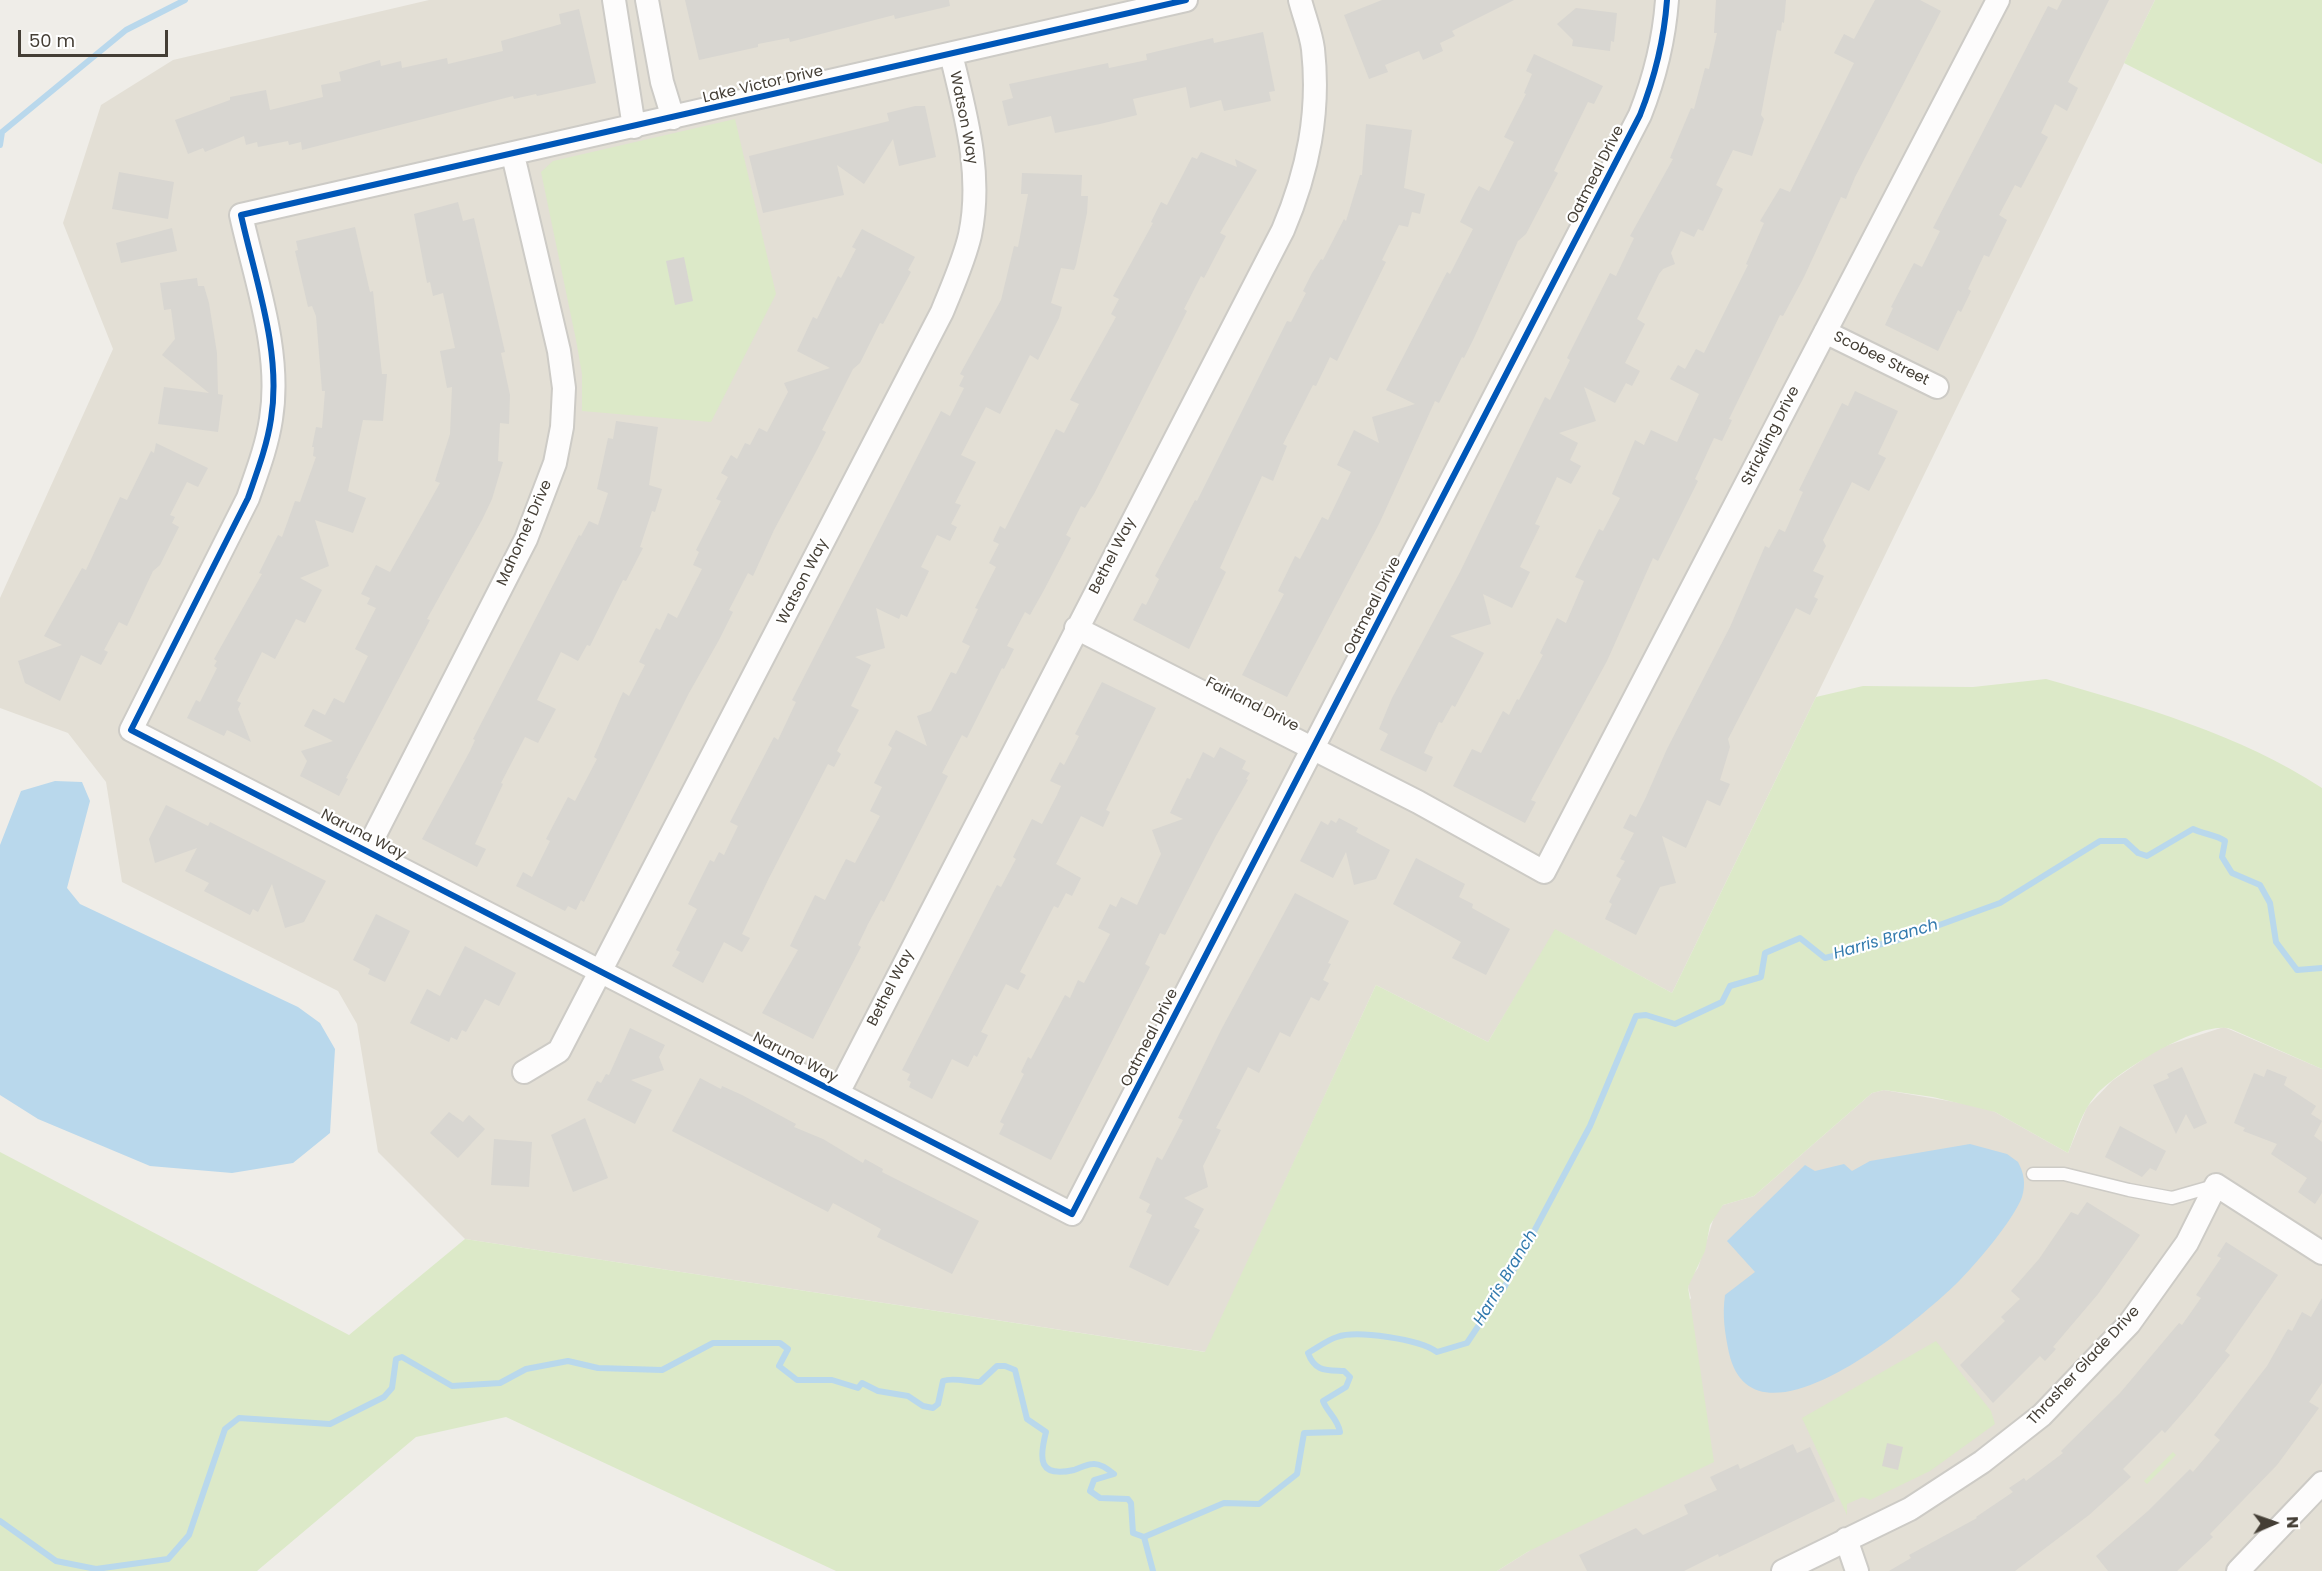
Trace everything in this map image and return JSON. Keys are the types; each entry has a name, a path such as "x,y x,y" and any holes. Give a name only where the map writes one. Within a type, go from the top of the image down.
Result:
{"street":[{"path":"614,0 634,127"},
{"path":"647,0 656,52 673,118"},
{"name":"Lake Victor Drive","path":"240,215 513,155 1186,0"},
{"name":"Bethel Way","path":"838,1093 1297,197 1308,159 1314,123 1312,48 1300,0"},
{"name":"Oatmeal Drive","path":"1072,1214 1640,115 1656,73 1665,31 1667,0"},
{"name":"Strickling Drive","path":"1544,872 1998,0"},
{"name":"Watson Way","path":"525,1072 559,1051 936,323 957,274 970,235 974,178 968,125 951,54"},
{"name":"Mahomet Drive","path":"367,850 526,539 555,463 562,427 564,388 559,351 513,155"},
{"name":"Naruna Way","path":"240,215 268,338 272,380 272,417 262,459 248,498 131,730 1072,1214"},
{"name":"Scobee Street","path":"1825,332 1937,387"},
{"name":"Fairland Drive","path":"1076,628 1418,802 1544,872"},
{"path":"2216,1185 2322,1253"},
{"name":"Thrasher Glade Drive","path":"1783,1571 1910,1509 1982,1462 2042,1415 2129,1323 2187,1243 2216,1185"},
{"path":"2238,1571 2322,1483"},
{"path":"1846,1539 1857,1571"}],"lane":[{"path":"2033,1174 2064,1174 2129,1191 2172,1198 2216,1185"}],"shaded area":[{"path":"429,0 2155,0 1672,993 1556,930 1488,1042 1376,985 1206,1352 465,1239 378,1152 357,1024 338,991 122,882 106,782 68,733 0,708 0,598 113,349 63,223 101,105 173,60"},
{"path":"2224,1027 2322,1069 2322,1571 1497,1571 1529,1551 1691,1298 1688,1287 1690,1279 1698,1268 1715,1214 1723,1205 1754,1196 1872,1093 1884,1090 1978,1106 1995,1112 2068,1153 2087,1107 2112,1081 2159,1048"}],"green space":[{"path":"2155,0 2322,0 2322,164 2124,63"},
{"path":"735,119 776,294 711,422 582,411 582,374 541,172 553,161"},
{"path":"2046,679 2188,723 2258,752 2322,788 2322,1069 2231,1029 2217,1028 2200,1032 2181,1039 2140,1061 2096,1095 2080,1122 2068,1153 1995,1112 1933,1097 1884,1090 1872,1093 1754,1196 1723,1205 1710,1225 1705,1251 1688,1287 1714,1462 1529,1551 1497,1571 836,1571 506,1417 416,1437 257,1571 0,1571 0,1152 349,1335 465,1239 1205,1352 1376,985 1488,1042 1555,929 1672,993 1816,697 1863,686 1973,687"},
{"path":"1936,1341 1991,1411 1995,1424 1930,1471 1870,1500 1863,1497 1847,1504 1847,1515 1802,1418"},
{"path":"2173,1452 2176,1455 2147,1484 2144,1481"}],"water":[{"path":"55,781 82,782 90,801 67,888 80,904 298,1007 320,1023 335,1049 330,1133 293,1163 232,1173 150,1166 38,1119 0,1095 0,845 21,791"},
{"path":"1970,1144 2007,1154 2018,1162 2023,1174 2024,1188 2011,1218 1964,1276 1909,1325 1875,1350 1838,1372 1802,1388 1770,1393 1744,1382 1729,1353 1724,1324 1724,1303 1725,1295 1755,1272 1727,1241 1805,1165 1815,1171 1844,1164 1852,1171 1870,1161"}],"building":[{"path":"685,0 949,0 950,6 895,19 894,15 790,42 789,38 758,44 758,47 699,60"},
{"path":"1382,0 1514,0 1452,31 1455,36 1440,43 1443,51 1423,60 1419,51 1385,65 1388,72 1369,79 1344,15"},
{"path":"1716,0 1786,0 1784,23 1782,22 1781,31 1777,30 1761,115 1764,119 1752,156 1733,150 1716,185 1723,189 1703,231 1698,229 1694,237 1681,231 1671,253 1675,264 1663,269 1659,274 1637,319 1645,324 1625,363 1640,371 1632,386 1626,383 1615,403 1584,387 1596,421 1559,433 1578,443 1570,460 1581,466 1571,484 1557,477 1535,524 1540,526 1520,567 1530,572 1512,608 1483,594 1491,624 1450,636 1484,653 1455,707 1452,705 1442,723 1439,722 1424,753 1433,757 1426,772 1380,750 1388,734 1379,729 1392,698 1460,572 1545,397 1550,400 1570,360 1567,358 1610,273 1616,276 1634,238 1630,236 1673,159 1670,158 1691,108 1694,109 1705,68 1709,69 1717,33 1714,33"},
{"path":"1875,0 1920,0 1941,11 1855,177 1846,199 1841,197 1804,277 1783,316 1780,315 1729,419 1732,420 1722,441 1714,438 1695,479 1698,481 1658,561 1653,558 1607,661 1531,800 1536,802 1525,823 1453,786 1472,749 1481,753 1503,711 1509,715 1517,699 1519,700 1543,655 1540,653 1557,618 1566,623 1584,581 1575,577 1599,529 1603,531 1620,498 1612,494 1635,440 1644,445 1651,430 1677,442 1699,394 1670,379 1678,365 1685,369 1696,349 1704,353 1748,265 1746,264 1764,223 1760,221 1780,188 1790,192 1854,63 1834,53 1844,34 1854,39"},
{"path":"2062,0 2109,0 2068,82 2078,88 2067,111 2055,104 2041,133 2048,137 2021,188 2015,185 1999,215 2007,220 1989,257 1984,255 1968,289 1971,291 1961,312 1958,310 1938,351 1885,325 1893,308 1891,307 1914,263 1922,267 1940,231 1933,228 2048,6 2057,10"},
{"path":"1576,8 1617,13 1614,42 1611,41 1610,51 1572,46 1573,40 1557,24"},
{"path":"579,9 596,83 537,96 536,94 514,99 513,96 302,150 301,142 289,145 288,141 258,147 257,142 246,145 244,136 205,152 203,148 188,154 175,120 230,100 230,97 266,90 270,110 323,97 321,85 341,81 339,72 380,60 381,66 401,61 402,68 447,58 448,64 503,51 501,41 561,24 559,14"},
{"path":"1263,32 1275,91 1269,92 1271,101 1224,111 1221,100 1190,108 1186,87 1133,99 1137,115 1100,124 1055,133 1051,116 1008,126 1002,101 1013,98 1009,84 1108,63 1109,68 1147,60 1146,54 1213,38 1214,43"},
{"path":"1534,54 1603,86 1594,104 1588,102 1554,171 1558,173 1526,234 1518,241 1464,358 1462,357 1439,403 1435,401 1379,524 1287,697 1242,675 1284,594 1278,591 1295,556 1300,559 1322,517 1328,520 1351,472 1337,465 1354,430 1379,443 1372,417 1415,404 1386,390 1447,272 1450,274 1473,229 1460,222 1475,192 1479,186 1489,191 1514,142 1504,137 1526,94 1524,93 1532,74 1526,71"},
{"path":"915,106 925,106 936,157 899,166 893,139 864,184 837,165 844,195 763,213 749,156 889,121 887,113"},
{"path":"1366,124 1412,130 1404,188 1425,194 1420,214 1412,212 1408,227 1399,225 1382,260 1386,262 1337,361 1330,357 1283,444 1287,446 1273,481 1262,476 1220,568 1226,572 1189,649 1133,620 1142,603 1146,605 1159,579 1155,576 1195,500 1197,501 1287,321 1291,322 1306,293 1303,291 1312,273 1321,259 1323,260 1344,219 1346,221 1360,175 1362,175"},
{"path":"1201,152 1237,167 1235,159 1257,170 1220,233 1226,236 1204,278 1201,276 1184,309 1187,311 1094,494 1085,508 1081,506 1066,535 1071,538 1044,590 1030,615 1025,612 1007,646 1014,649 1004,669 1002,668 967,738 962,735 942,773 948,776 884,902 881,900 868,924 858,945 861,947 813,1039 762,1013 798,950 790,946 815,895 825,900 846,859 855,863 880,816 870,811 882,787 874,783 892,748 888,745 896,730 927,746 917,716 931,711 951,672 956,674 970,646 962,642 978,609 975,608 996,567 989,563 999,544 993,541 1000,526 1005,529 1056,429 1064,433 1079,404 1070,400 1116,317 1111,314 1119,299 1113,296 1153,223 1151,222 1161,202 1167,205 1192,157 1197,159"},
{"path":"119,172 174,182 168,219 112,209"},
{"path":"1022,173 1082,175 1081,196 1088,196 1087,213 1076,265 1074,270 1061,268 1051,303 1062,307 1059,318 1038,360 1030,355 1000,414 986,407 961,455 976,462 955,503 961,505 951,524 957,527 950,541 937,535 921,567 929,571 907,617 901,614 899,619 876,608 885,648 855,657 871,665 851,706 859,710 837,751 841,754 834,767 828,764 769,878 742,934 750,938 742,952 724,942 703,983 672,966 680,952 676,950 697,909 688,904 710,860 714,862 719,852 724,855 738,826 730,822 774,737 778,740 796,702 792,700 941,411 950,416 964,388 959,386 964,376 960,374 1001,300 1014,246 1018,247 1028,194 1021,194"},
{"path":"458,202 463,221 474,218 505,352 501,353 510,395 509,424 500,423 498,461 503,462 492,499 482,520 427,619 430,620 346,778 348,779 339,796 300,776 307,761 301,751 333,741 304,726 313,709 325,715 334,698 344,703 368,656 355,649 376,608 367,604 370,598 361,594 376,565 390,572 440,483 435,481 450,434 452,387 447,388 440,351 455,348 443,293 433,296 430,282 427,283 414,214"},
{"path":"355,227 370,292 373,291 382,374 387,374 383,421 363,420 348,491 366,498 353,533 315,520 329,566 300,578 322,590 305,623 296,619 275,659 262,652 237,701 241,703 238,709 251,742 227,730 224,736 187,718 196,700 200,702 217,668 214,666 217,661 214,659 262,574 259,573 278,535 282,537 295,501 300,502 316,457 313,456 314,447 312,447 316,427 322,428 325,391 322,391 316,316 312,306 308,307 295,251 298,250 296,241"},
{"path":"172,228 177,251 121,263 116,243"},
{"path":"862,229 915,257 908,270 911,272 883,324 880,323 860,363 853,369 822,430 826,432 817,450 774,530 753,576 748,573 729,610 733,612 689,693 584,902 581,900 576,910 568,906 565,911 516,886 523,872 532,877 550,841 546,839 568,797 575,801 597,759 594,757 623,692 629,696 645,665 639,662 656,628 660,630 668,613 677,618 702,569 693,565 699,552 696,550 721,501 716,499 728,477 721,473 731,455 737,459 745,443 750,445 759,428 767,432 788,392 784,383 830,368 797,351 813,317 817,319 838,276 841,278 856,249 852,247"},
{"path":"684,257 693,301 675,305 666,261"},
{"path":"197,278 198,286 204,286 209,303 217,353 218,394 223,395 218,432 158,424 164,387 209,393 162,355 175,339 171,309 164,310 160,283"},
{"path":"1855,391 1898,411 1878,454 1886,458 1869,491 1852,482 1823,540 1826,546 1813,571 1824,576 1814,597 1818,599 1810,615 1796,608 1728,739 1730,747 1720,780 1730,784 1720,806 1707,800 1686,848 1662,836 1676,883 1660,887 1636,935 1605,919 1612,904 1609,902 1621,879 1616,876 1625,861 1620,859 1634,833 1623,828 1630,814 1636,817 1667,749 1730,627 1765,546 1769,548 1779,529 1785,532 1803,492 1799,490 1842,403 1848,406"},
{"path":"616,421 658,427 649,485 662,489 655,512 652,511 640,547 643,548 626,581 623,580 590,646 587,645 578,661 561,652 537,700 556,709 538,743 525,737 501,783 503,784 475,844 486,849 477,867 422,839 470,751 475,740 473,739 579,535 581,536 589,521 598,525 608,493 597,489 608,438 613,439"},
{"path":"156,443 208,468 198,487 187,482 170,515 175,517 172,523 179,527 160,565 153,571 127,626 119,622 104,650 108,652 101,665 81,655 60,701 25,683 18,661 62,645 44,636 82,568 86,570 120,497 127,500 151,451 154,453"},
{"path":"1102,682 1156,708 1106,810 1110,812 1103,827 1081,816 1056,864 1081,878 1072,896 1066,893 1058,908 1054,906 1020,972 1026,975 1018,990 1006,984 981,1032 988,1035 977,1057 974,1055 968,1067 952,1059 932,1099 909,1087 911,1082 907,1080 910,1074 902,1070 997,885 1001,887 1016,859 1013,857 1032,819 1042,824 1057,795 1061,786 1050,781 1060,762 1064,765 1079,736 1075,734"},
{"path":"1220,747 1246,761 1242,769 1250,773 1246,779 1248,780 1165,935 1160,933 1145,964 1150,967 1051,1160 999,1134 1004,1124 1000,1122 1024,1074 1021,1072 1028,1057 1031,1059 1065,995 1070,998 1078,980 1084,983 1110,934 1098,928 1110,904 1116,907 1121,897 1137,905 1161,854 1152,830 1183,819 1170,813 1187,778 1190,779 1203,752 1214,758"},
{"path":"166,805 208,826 210,822 326,881 304,922 285,928 272,884 258,912 253,909 250,915 204,891 209,883 185,871 197,848 155,863 149,839"},
{"path":"1339,818 1358,828 1356,832 1390,850 1376,879 1354,885 1346,852 1333,878 1300,861 1321,821 1328,825 1331,820 1336,823"},
{"path":"1416,858 1465,884 1459,897 1473,904 1472,908 1510,929 1486,975 1452,958 1461,942 1393,904"},
{"path":"1295,893 1349,921 1328,963 1331,964 1323,980 1329,983 1319,1001 1311,997 1290,1037 1280,1032 1259,1073 1248,1067 1216,1128 1221,1130 1203,1166 1208,1187 1184,1198 1204,1209 1194,1227 1200,1230 1168,1286 1129,1267 1152,1215 1146,1212 1150,1204 1139,1198 1157,1157 1162,1160 1183,1120 1178,1118 1221,1030"},
{"path":"376,914 410,931 385,982 368,974 370,969 353,960"},
{"path":"465,946 516,973 499,1006 485,999 466,1032 462,1030 457,1040 451,1037 449,1042 410,1023 427,989 440,996"},
{"path":"630,1028 665,1045 659,1057 664,1070 631,1080 652,1090 635,1124 587,1100 597,1081 601,1083 606,1074 609,1075"},
{"path":"2182,1067 2207,1123 2194,1129 2186,1114 2176,1134 2153,1085 2169,1078 2167,1074"},
{"path":"2267,1069 2287,1077 2284,1085 2316,1106 2311,1114 2322,1121 2314,1136 2322,1142 2322,1193 2315,1204 2298,1192 2307,1178 2271,1154 2277,1144 2243,1131 2245,1128 2234,1123 2254,1073 2264,1077"},
{"path":"700,1078 721,1089 722,1086 742,1095 796,1124 794,1127 823,1139 863,1163 865,1159 883,1169 882,1172 979,1221 952,1274 877,1237 881,1229 833,1203 828,1212 672,1131"},
{"path":"449,1112 463,1122 469,1115 485,1129 458,1158 430,1133"},
{"path":"585,1118 608,1178 573,1192 551,1135"},
{"path":"2120,1126 2166,1151 2156,1171 2150,1168 2142,1177 2105,1157"},
{"path":"494,1139 532,1142 529,1187 491,1185"},
{"path":"2087,1202 2140,1235 2098,1294 2053,1347 2056,1349 2045,1361 2040,1356 1993,1403 1960,1365 2005,1321 2001,1317 2020,1299 2011,1291 2039,1259 2071,1212 2078,1215"},
{"path":"2226,1242 2278,1275 2225,1351 2230,1355 2165,1433 2162,1430 2123,1469 2131,1477 2089,1515 2015,1571 1889,1571 1911,1558 1909,1555 1977,1518 2013,1492 2009,1488 2024,1478 2026,1481 2063,1453 2061,1451 2120,1393 2179,1323 2182,1325 2201,1298 2196,1295 2221,1258 2217,1256"},
{"path":"2322,1298 2322,1383 2309,1402 2319,1408 2277,1465 2210,1534 2213,1537 2177,1571 2108,1571 2096,1556 2148,1511 2190,1469 2193,1472 2220,1440 2214,1435 2267,1366 2288,1329 2292,1331 2302,1312 2311,1317"},
{"path":"1887,1443 1903,1447 1898,1470 1882,1466"},
{"path":"1793,1444 1797,1453 1810,1447 1835,1501 1719,1557 1718,1554 1684,1571 1587,1571 1579,1555 1636,1528 1643,1535 1688,1514 1684,1505 1717,1490 1710,1477 1738,1464 1740,1469"}],"waterway":[{"path":"0,145 2,132 126,30 185,0"},
{"name":"Harris Branch","path":"0,1521 56,1561 96,1569 168,1559 189,1535 225,1429 239,1418 330,1424 384,1397 392,1388 396,1359 402,1357 452,1386 500,1383 526,1369 568,1361 598,1368 662,1370 713,1343 780,1343 788,1349 779,1366 797,1380 832,1380 858,1388 862,1383 878,1391 908,1396 923,1406 933,1408 938,1404 943,1381 980,1382 997,1366 1015,1370 1027,1419 1046,1432 1042,1458 1047,1469 1062,1472 1096,1464 1109,1470 1114,1474 1094,1480 1090,1491 1100,1498 1128,1499 1131,1503 1133,1533 1144,1537 1224,1503 1259,1504 1297,1474 1304,1433 1340,1432 1323,1401 1346,1387 1350,1377 1344,1371 1322,1369 1314,1364 1308,1353 1322,1344 1346,1335 1388,1337 1417,1343 1437,1352 1467,1343 1505,1286 1590,1126 1636,1016 1646,1015 1675,1024 1722,1002 1730,986 1761,977 1765,953 1800,938 1825,958 1898,940 2000,903 2100,841 2125,841 2138,853 2147,856 2193,829 2225,841 2222,857 2232,873 2260,885 2270,903 2276,942 2297,970 2322,968"},
{"path":"1144,1537 1153,1571"}],"cycle path":[{"path":"1186,0 241,215 260,290 270,342 273,394 269,429 248,498 131,730 1072,1214 1640,115 1658,59 1667,0"}]}
